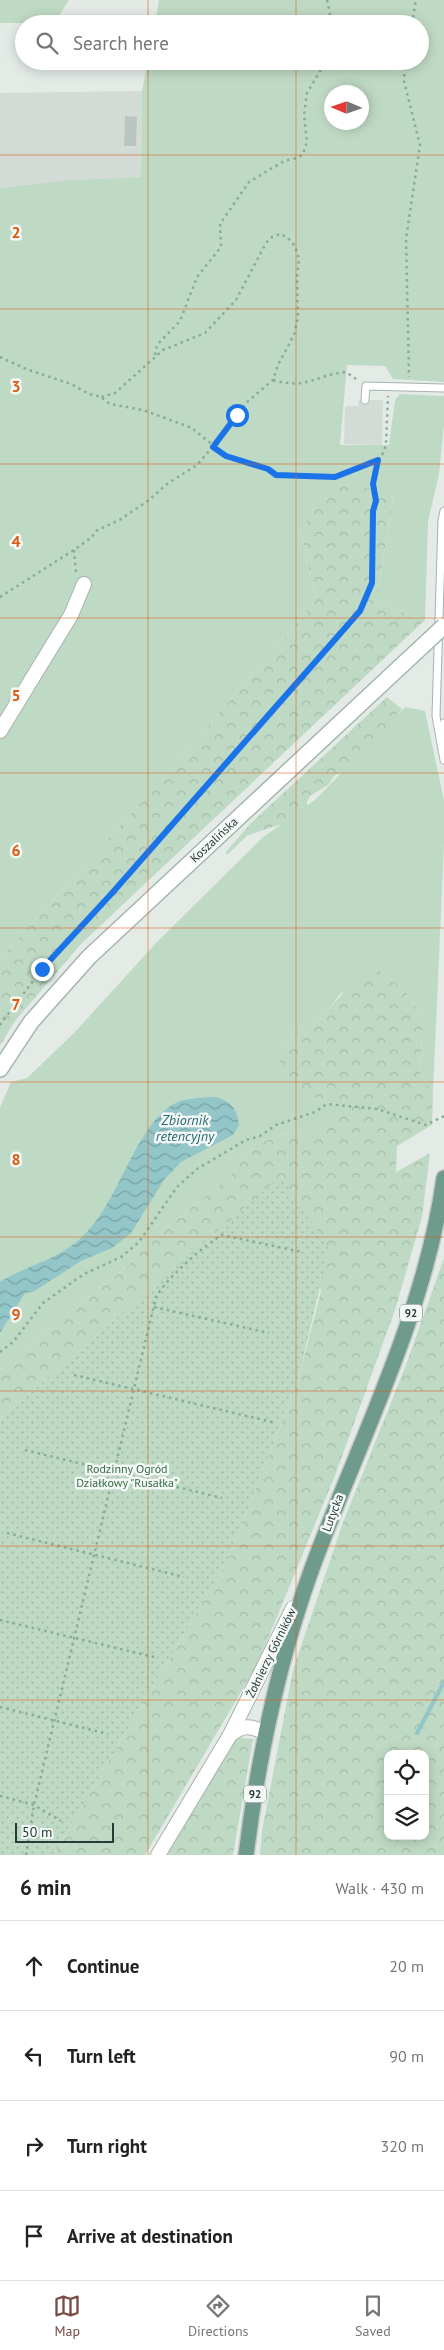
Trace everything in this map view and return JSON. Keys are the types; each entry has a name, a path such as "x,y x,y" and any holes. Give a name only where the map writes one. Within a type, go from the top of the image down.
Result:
{"main road":[{"name":"Lutycka","path":"246,1855 266,1733 286,1648 311,1570 403,1336 423,1279 436,1230 444,1178"}],"street":[{"path":"0,731 71,615 84,584"},
{"name":"Koszalińska","path":"0,1069 31,1022 89,957 444,626"},
{"name":"Żołnierzy Górników","path":"158,1855 230,1736 272,1655 311,1570"},
{"path":"230,1736 240,1728 246,1727 266,1733"}],"lane":[{"path":"365,400 366,386 444,388"},
{"path":"444,511 442,520 436,716 444,760"},
{"path":"444,723 444,760"}],"path":[{"path":"327,0 330,15"},
{"path":"414,15 416,0"},
{"path":"155,356 157,345 180,321 196,277 221,246 220,224 249,182 284,161 297,158 303,154 307,142 304,115 307,93 321,70"},
{"path":"405,70 404,81 420,145 406,239 409,387"},
{"path":"0,598 74,550 92,537 96,531 121,519 148,500 166,484 197,465 246,403 273,380 278,365 294,335 298,317 297,278 299,259 295,246 287,237 280,234 266,243 236,300 205,333 186,340 155,356 115,393 101,397"},
{"path":"0,357 101,397 110,404 143,410 192,428 226,456 268,469 276,475 324,478 348,474 378,460"},
{"path":"273,380 304,384 334,373 346,372 366,386"},
{"path":"0,1025 42,969 113,892 360,611 372,583 373,511 376,501 373,484 378,460 384,452 386,444 388,387"},
{"path":"0,1352 13,1342 42,1303 84,1274 122,1257 139,1242 177,1187 197,1169 246,1140 260,1136 276,1125 315,1112 327,1104 377,1109 426,1125 444,1116"},
{"path":"26,1855 34,1805 154,1307 161,1288 222,1235 302,1252"},
{"path":"154,1307 269,1333"},
{"path":"74,1375 276,1423"},
{"path":"25,1450 222,1498"},
{"path":"7,1534 184,1577"},
{"path":"0,1620 154,1657"},
{"path":"0,1707 108,1734"},
{"path":"0,1796 34,1805 61,1822"}],"shaded area":[{"path":"142,91 141,177 69,180 0,188 0,93"},
{"path":"359,400 383,400 382,445 344,444 345,406 358,406"}],"green space":[{"path":"0,0 69,0 59,15 15,15 15,23 0,23"},
{"path":"159,0 444,0 444,382 393,379 385,366 347,365 340,445 389,445 395,400 400,394 444,396 444,425 439,474 428,522 425,620 376,602 394,492 300,530 316,600 149,794 0,958 0,188 69,180 141,177 142,91 146,70 429,70 429,15 156,15"},
{"path":"337,483 394,492 376,602 425,620 81,944 15,1021 0,1046 0,958 149,794 316,600 300,530"},
{"path":"387,697 402,709 365,756 351,768 334,776 328,785 310,796 307,801 307,808 298,819 248,835 228,854 225,853 251,823"},
{"path":"405,707 425,711 444,800 444,844 433,1092 420,1074 423,1018 404,990 378,969 340,994 330,1008 294,1033 283,1047 316,1098 346,1106 312,1132 283,1135 256,1143 228,1178 154,1238 128,1266 0,1371 0,1107 11,1082 27,1078 75,1032 156,943 262,838 316,799"},
{"path":"378,969 404,990 423,1018 420,1074 433,1092 432,1125 397,1146 396,1172 430,1153 422,1217 395,1310 336,1473 258,1663 145,1855 53,1855 229,1558 298,1380 321,1291 282,1176 0,1419 0,1371 128,1266 154,1238 228,1178 256,1143 283,1135 312,1132 345,1106 316,1098 294,1088 279,1068 283,1047 294,1033 330,1008 355,979"},
{"name":"Rodzinny Ogród Działkowy \"Rusałka\"","path":"281,1176 329,1249 298,1380 229,1558 53,1855 0,1855 0,1419"},
{"path":"444,1258 444,1855 260,1855 262,1831 293,1670 342,1525 406,1365"},
{"path":"236,1737 253,1739 233,1855 166,1855"}],"water":[{"name":"Zbiornik retencyjny","path":"216,1097 226,1101 235,1110 239,1125 233,1135 181,1162 164,1180 131,1233 112,1248 81,1261 33,1292 25,1293 0,1333 0,1282 53,1257 83,1236 96,1222 107,1205 137,1148 159,1116 177,1102 194,1098"}],"building":[{"path":"125,116 137,117 136,146 124,146"}],"waterway":[{"path":"417,1733 444,1682"}],"route":[{"path":"42,969 113,892 360,611 372,583 374,559 373,511 376,501 373,484 378,460 348,474 335,477 276,475 268,469 226,456 213,447 237,415"}]}
